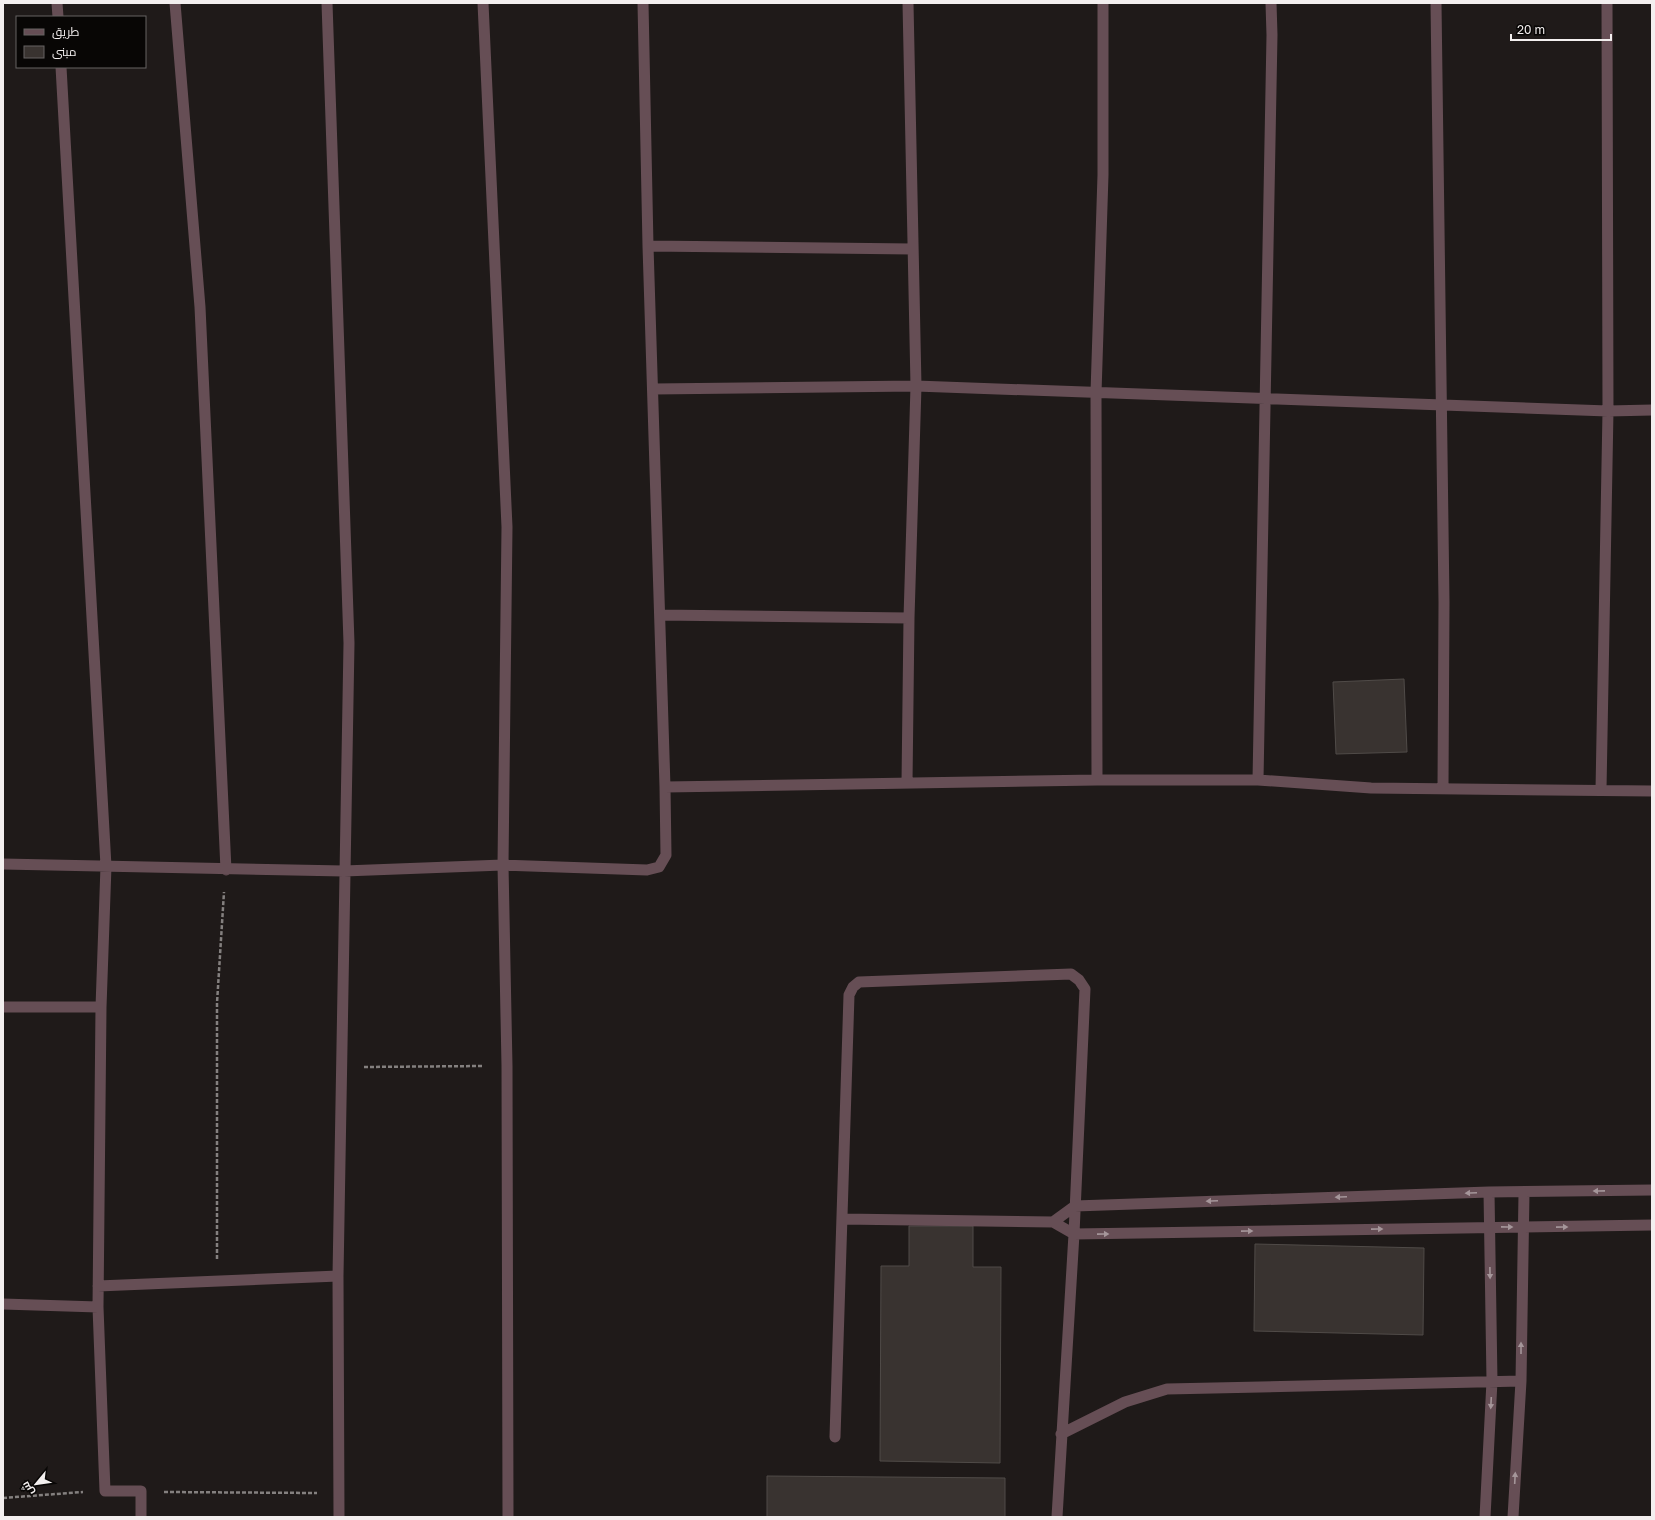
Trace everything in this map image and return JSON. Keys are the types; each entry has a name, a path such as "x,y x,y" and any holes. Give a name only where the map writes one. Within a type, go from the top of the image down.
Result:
{"street":[{"path":"57,3 58,16"},
{"path":"176,3 200,307 226,870"},
{"path":"326,3 349,644 338,1276 339,1517"},
{"path":"483,3 507,527 503,865 507,1066 508,1517"},
{"path":"3,864 226,870 344,871 503,865 647,870 659,867 666,855 665,787 654,389 648,246 643,3"},
{"path":"907,783 909,618 916,386 908,3"},
{"path":"1097,780 1096,393 1103,175 1103,3"},
{"path":"1258,780 1264,399 1272,43 1271,3"},
{"path":"1436,3 1444,602 1443,788"},
{"path":"1601,790 1608,411 1607,3"},
{"path":"61,68 106,866 101,1007 98,1286 105,1491 141,1491 141,1517"},
{"path":"648,246 912,249"},
{"path":"654,389 916,386 1608,411 1652,410"},
{"path":"660,615 909,618"},
{"path":"665,787 1097,780 1258,780 1371,788 1652,791"},
{"path":"835,1437 849,995 853,987 860,982 1071,974 1079,980 1085,989 1074,1234 1057,1517"},
{"path":"3,1007 101,1007"},
{"path":"1053,1222 1075,1206 1489,1192 1524,1193 1652,1190"},
{"path":"1485,1517 1492,1380 1489,1192"},
{"path":"1513,1517 1521,1381 1524,1193"},
{"path":"843,1219 1053,1222 1074,1234 1652,1225"},
{"path":"98,1286 338,1276"},
{"path":"3,1304 98,1307"},
{"path":"1062,1434 1125,1402 1167,1389 1492,1380 1521,1381"}],"path":[{"path":"217,1280 217,1003 226,870"},
{"path":"342,1068 507,1066"},
{"path":"3,1498 105,1491"},
{"path":"141,1491 243,1494 339,1493"}],"building":[{"path":"1404,679 1407,752 1336,754 1333,682"},
{"path":"909,1226 973,1226 973,1267 1001,1267 1000,1463 880,1461 881,1266 909,1266"},
{"path":"1255,1244 1424,1248 1423,1335 1254,1331"},
{"path":"767,1476 1005,1478 1005,1517 767,1517"}]}
